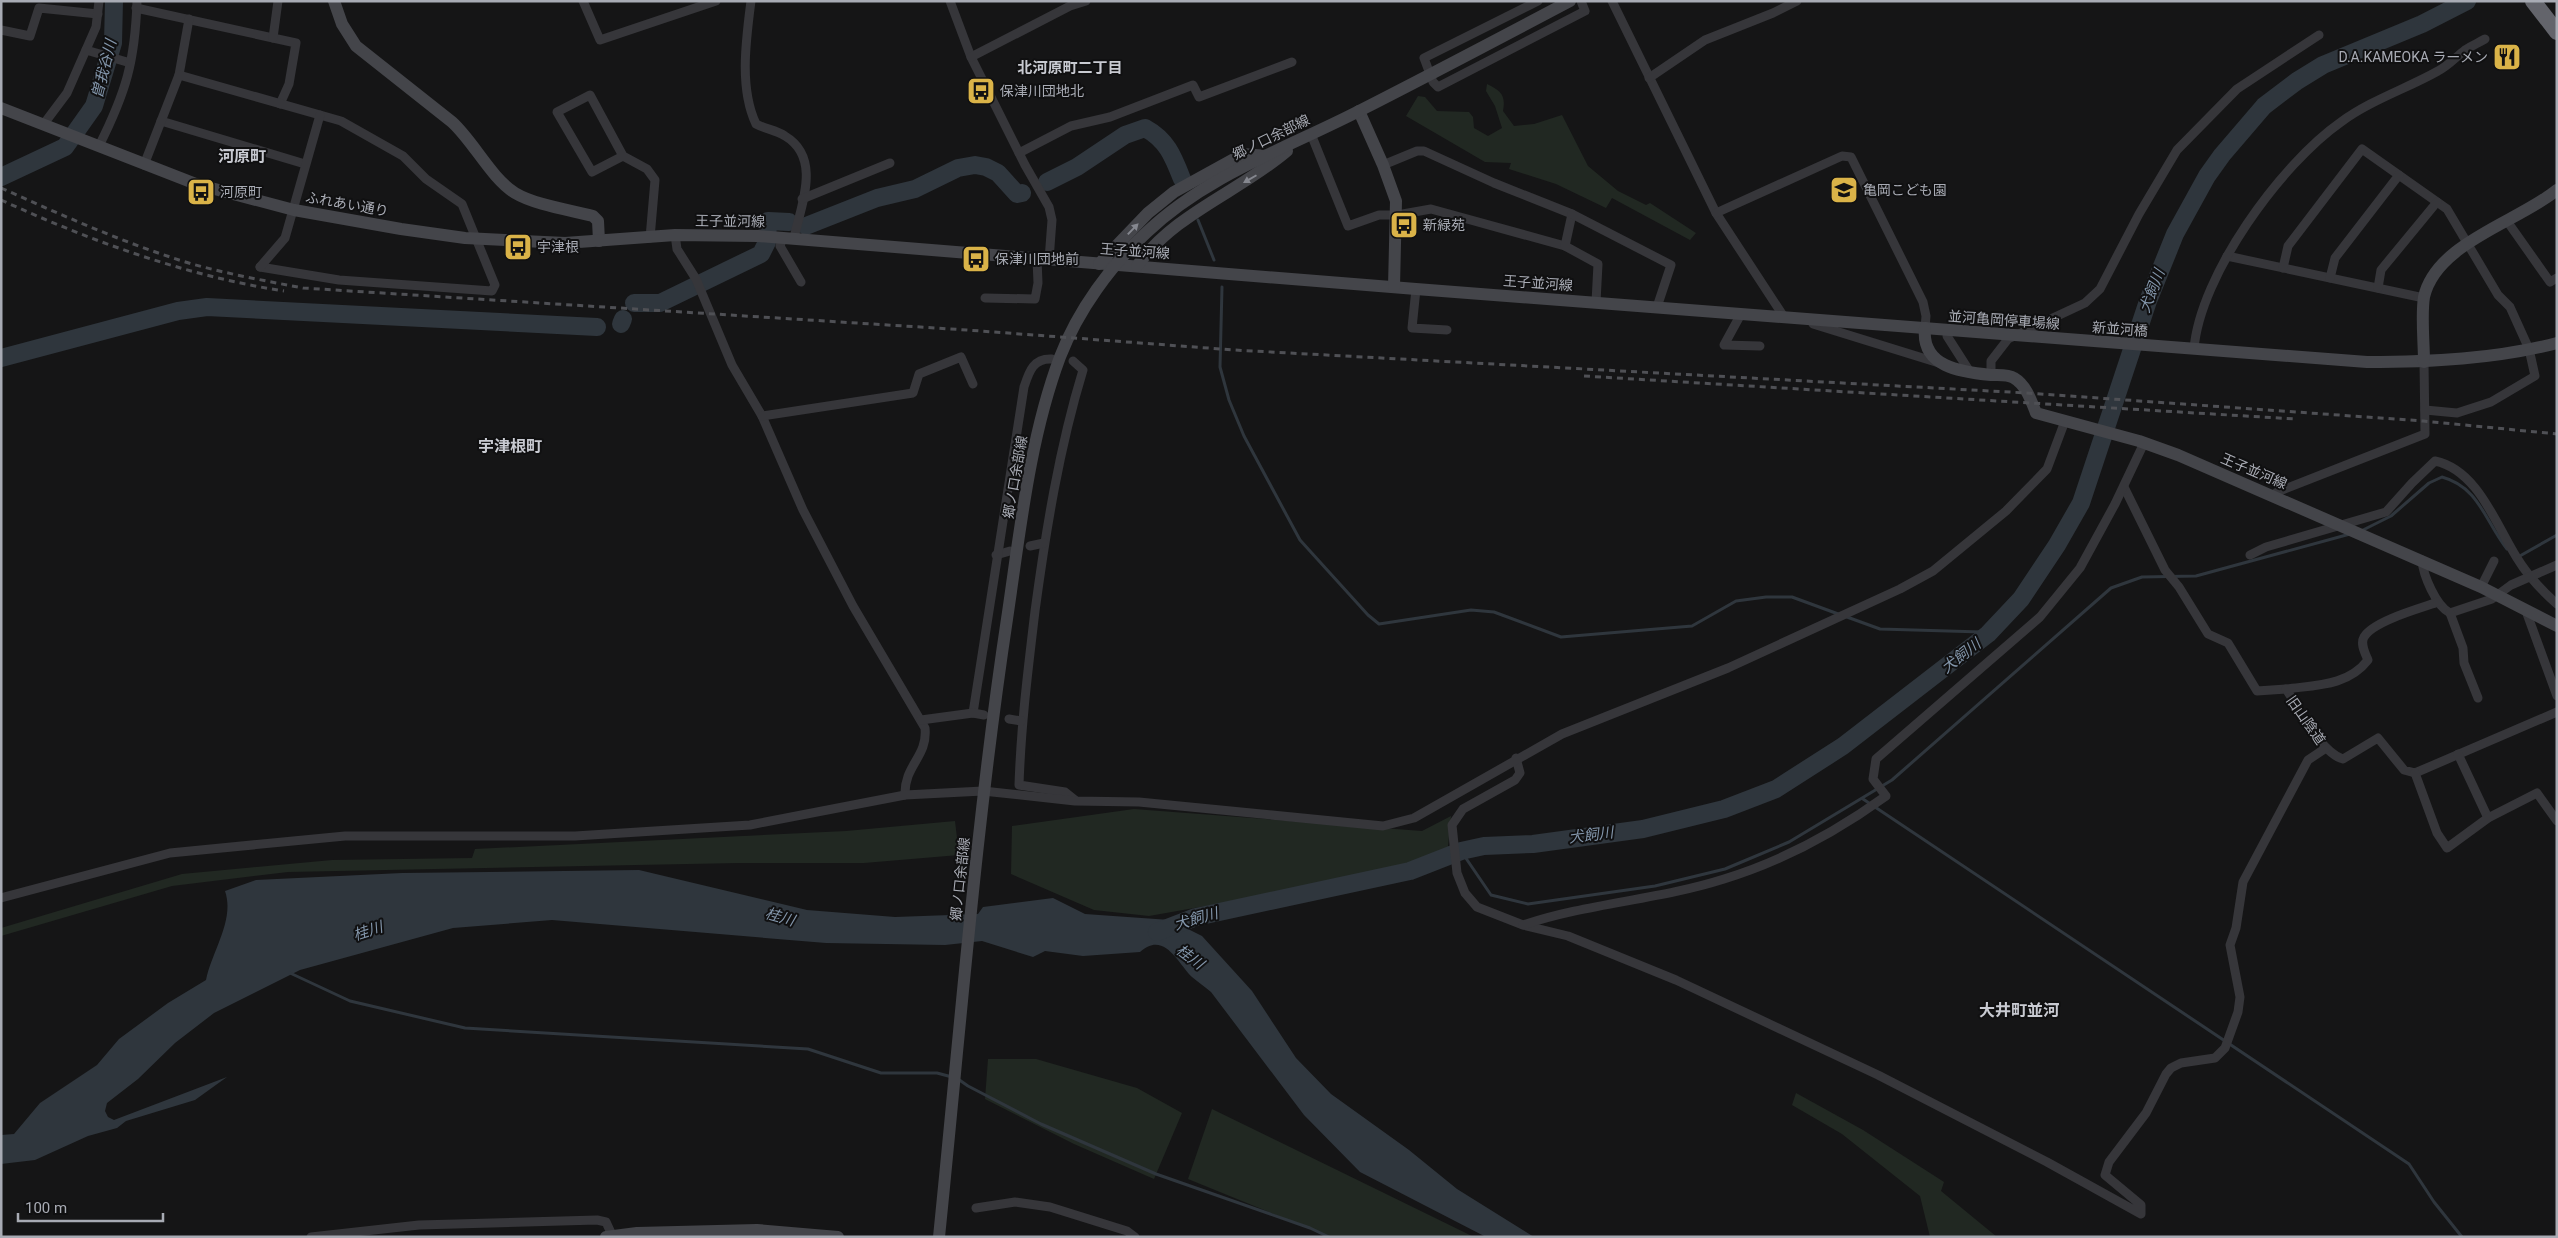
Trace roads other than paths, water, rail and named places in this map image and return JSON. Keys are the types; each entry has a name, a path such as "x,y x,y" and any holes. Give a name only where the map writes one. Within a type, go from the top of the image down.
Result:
{"highway":[{"path":"2536,5 2555,26"}],"main road":[{"path":"334,1 342,24 356,46 464,133 504,184 516,194 592,216 598,221 599,242"},
{"name":"郷ノ口余部線","path":"939,1237 989,736 1029,476 1057,356 1092,297 1128,252 1173,208 1201,189 1359,111 1570,1"},
{"path":"1,108 43,124"},
{"path":"1359,111 1384,165 1396,201 1394,288"},
{"name":"ふれあい通り","path":"43,124 196,184 294,210 474,239 599,242"},
{"path":"1137,266 1149,249 1176,226 1220,194 1264,170 1307,136"},
{"path":"1099,264 1148,213 1174,192 1243,154 1267,156"},
{"path":"2424,362 2424,298 2432,278 2440,265 2468,244 2556,192"},
{"name":"王子並河線","path":"599,242 675,235 758,236 1394,288 1925,328"},
{"path":"1925,328 1926,348 1931,356 1942,364"},
{"name":"並河亀岡停車場線","path":"1925,328 2081,341"},
{"name":"新並河橋","path":"2081,341 2194,349"},
{"path":"2194,349 2367,362 2424,362 2529,349 2557,343"},
{"name":"王子並河線","path":"1942,364 1970,372 2012,376 2020,382 2027,392 2036,413 2141,442 2422,560 2481,587 2557,626"},
{"path":"609,1236 757,1230 838,1237"}],"street":[{"path":"43,124 67,93 96,27 99,1"},
{"path":"273,38 278,1"},
{"path":"583,1 600,40 716,1"},
{"path":"751,1 746,45 749,109 756,124 783,134 804,153 807,167 802,199 780,246 801,282"},
{"path":"950,1 971,57 1019,153 1049,207 1052,220 1035,298 985,298"},
{"path":"971,57 1070,6 1086,1"},
{"path":"1538,1 1424,58 1433,82 1438,87 1585,11 1582,1"},
{"path":"1612,1 1716,213 1790,318 1942,364"},
{"path":"1649,78 1705,40 1773,13 1796,1"},
{"path":"99,146 127,84 132,63 136,4 189,19 296,44 289,84 280,104"},
{"path":"1,30 30,36 39,8 98,14"},
{"path":"144,165 179,75 189,19"},
{"path":"1991,375 1991,361 2008,339 2085,303 2100,289 2139,214 2177,150 2237,89 2319,35"},
{"path":"2194,349 2196,332 2227,256 2245,226 2270,192 2303,153 2340,122 2366,106 2440,71 2466,49 2485,39"},
{"path":"86,50 128,62"},
{"path":"1019,153 1071,126 1110,117 1193,85 1199,98 1292,62"},
{"path":"179,75 280,104 320,115 341,121 403,156 426,179 462,204 474,239 495,285 492,291 339,280 260,267 285,238 320,115"},
{"path":"623,156 592,172 557,112 590,95 623,156 647,169 655,180 650,238"},
{"path":"161,121 305,164"},
{"path":"1307,136 1348,226 1379,215 1397,215 1432,209 1564,246 1598,264 1596,302"},
{"path":"2283,268 2288,246 2362,149 2447,209 2498,295 2510,307 2529,349 2534,376 2491,402 2457,413 2425,410"},
{"path":"1384,165 1417,151 1424,151 1494,183 1572,214 1671,265 1657,307"},
{"path":"1716,213 1842,156 1851,157 1924,302 1925,328"},
{"path":"802,199 890,162"},
{"path":"2330,278 2334,258 2399,175"},
{"path":"2378,288 2380,270 2437,202"},
{"path":"1564,246 1572,214"},
{"path":"2507,221 2550,282 2557,278"},
{"path":"675,235 677,249 698,283 732,365 762,416 803,510 853,606 891,673 921,720 926,737 923,748 908,771 905,795"},
{"path":"2227,256 2424,298"},
{"path":"1416,289 1412,328 1447,330"},
{"path":"1741,314 1724,345 1760,346"},
{"path":"1947,336 1967,364 1970,372"},
{"path":"973,713 996,555 1024,387 1031,366 1043,359 1057,356"},
{"path":"762,416 912,394 918,374 961,357 973,384"},
{"path":"1073,361 1082,370 1073,401 1044,544 1021,721 1019,785 1065,792 1075,801"},
{"path":"2273,496 2277,492 2425,434 2424,362"},
{"path":"1,898 170,853 345,836 575,836 750,825 905,795 983,791 1075,801 1139,802 1383,826 1414,818 1492,776 1516,758 1562,734 1728,668 1900,589 1933,571 2006,511 2047,469 2069,422"},
{"path":"1523,925 1559,912 1648,897 1724,880 1788,855 1851,821 1886,796 1873,779 1876,759 2040,617 2080,568 2124,487 2141,442"},
{"path":"2250,555 2266,548 2386,512 2427,467 2435,461 2444,463 2470,482 2530,577 2557,604"},
{"name":"旧山陰道","path":"2124,487 2165,570 2179,587 2208,634 2228,643 2257,690 2286,689 2326,748 2336,757 2343,759 2378,738 2404,770 2415,773"},
{"path":"1030,546 1044,544"},
{"path":"996,555 1010,551"},
{"path":"2422,560 2422,567 2438,602 2444,610 2450,613 2482,604 2511,585 2557,565"},
{"path":"2481,587 2494,561"},
{"path":"2286,689 2334,683 2347,678 2361,668 2368,660 2362,646 2364,637 2372,629 2383,622 2438,602"},
{"path":"2526,611 2557,696"},
{"path":"2450,613 2463,648 2464,664 2478,698"},
{"path":"2557,712 2415,773 2437,833 2447,848 2488,818 2537,793 2557,820"},
{"path":"921,720 973,713 984,715"},
{"path":"1009,719 1021,721"},
{"path":"1516,758 1520,774 1514,780 1463,808 1452,825 1457,873 1465,893 1477,907 1523,925 1568,936 1694,988 1878,1075 2047,1162 2141,1214 2141,1205 2105,1175 2109,1162 2146,1114 2166,1074 2171,1068 2181,1063 2215,1058 2225,1048 2238,1012 2240,996 2230,945 2236,928 2243,882 2308,760 2326,748"},
{"path":"2458,754 2488,818"},
{"path":"976,1208 1015,1202 1050,1207 1127,1231 1135,1237"},
{"path":"311,1237 419,1225 597,1220 606,1222 609,1236"}],"water":[{"name":"桂川","path":"639,870 807,910 895,917 978,914 983,907 1053,898 1085,914 1170,920 1202,936 1252,991 1296,1058 1331,1094 1409,1150 1457,1189 1534,1237 1486,1237 1360,1172 1304,1115 1211,992 1192,977 1170,951 1156,945 1149,946 1140,952 1083,956 1045,951 1033,957 982,941 945,945 826,943 552,920 453,928 300,970 214,1013 175,1043 138,1079 107,1103 105,1111 108,1117 114,1120 227,1077 195,1100 126,1121 117,1128 88,1136 35,1160 1,1164 1,1135 14,1134 40,1103 97,1065 119,1039 168,1003 206,980 225,924 227,902 225,891 256,880 402,873"}],"waterway":[{"name":"曽我谷川","path":"1,177 65,147 94,106 113,43 114,1"},
{"name":"犬飼川","path":"1157,932 1196,917 1410,871 1461,851 1484,846 1533,844 1643,829 1724,809 1776,789 1843,746 1988,634 2021,599 2057,545 2081,503 2148,301 2175,234 2207,176 2222,155 2264,106 2297,81 2323,65 2422,24 2467,1"},
{"path":"1047,182 1077,167 1125,135 1145,128 1164,143 1182,179"},
{"path":"806,226 877,198 915,189 958,168 975,165 986,167 998,173 1017,194 1022,193"},
{"path":"1198,220 1214,260"},
{"path":"634,303 660,303 761,254 767,242 768,221 789,222"},
{"path":"1222,287 1220,367 1229,400 1244,436 1300,540 1368,615 1379,624 1471,610 1494,612 1561,637 1692,626 1736,601 1766,597 1792,597 1841,615"},
{"path":"1,358 178,311 207,307 597,327"},
{"path":"621,324 623,319"},
{"path":"2361,531 2391,516 2429,483 2442,477 2455,482 2473,497 2507,549"},
{"path":"1461,851 1491,895 1528,904 1655,886 1725,869 1789,842 1892,780 2111,588 2142,577 2196,576 2350,534"},
{"path":"2518,557 2557,535"},
{"path":"1847,617 1880,629 1982,632 1988,634"},
{"path":"1863,799 2409,1164 2434,1202 2462,1237"},
{"path":"290,973 350,1001 465,1028 808,1049 881,1073 937,1073 952,1077"},
{"path":"958,1079 1041,1124 1156,1174 1310,1228 1329,1237"}],"railway":[{"path":"1,188 95,229 167,256 219,271 303,288 967,330 1234,350 2027,393 2423,421 2557,434"},
{"path":"1,200 104,243 140,255 211,276 284,291"},
{"path":"1584,376 2295,419"}],"place":[{"name":"D.A.KAMEOKA ラーメン","path":"2507,57"},
{"name":"保津川団地北","path":"981,91"},
{"name":"亀岡こども園","path":"1844,190"},
{"name":"河原町","path":"201,192"},
{"name":"新緑苑","path":"1404,225"},
{"name":"宇津根","path":"518,247"},
{"name":"保津川団地前","path":"976,259"}],"district":[{"name":"北河原町二丁目","path":"1070,68"},
{"name":"河原町","path":"242,156"},
{"name":"宇津根町","path":"510,446"},
{"name":"大井町並河","path":"2019,1010"}]}
